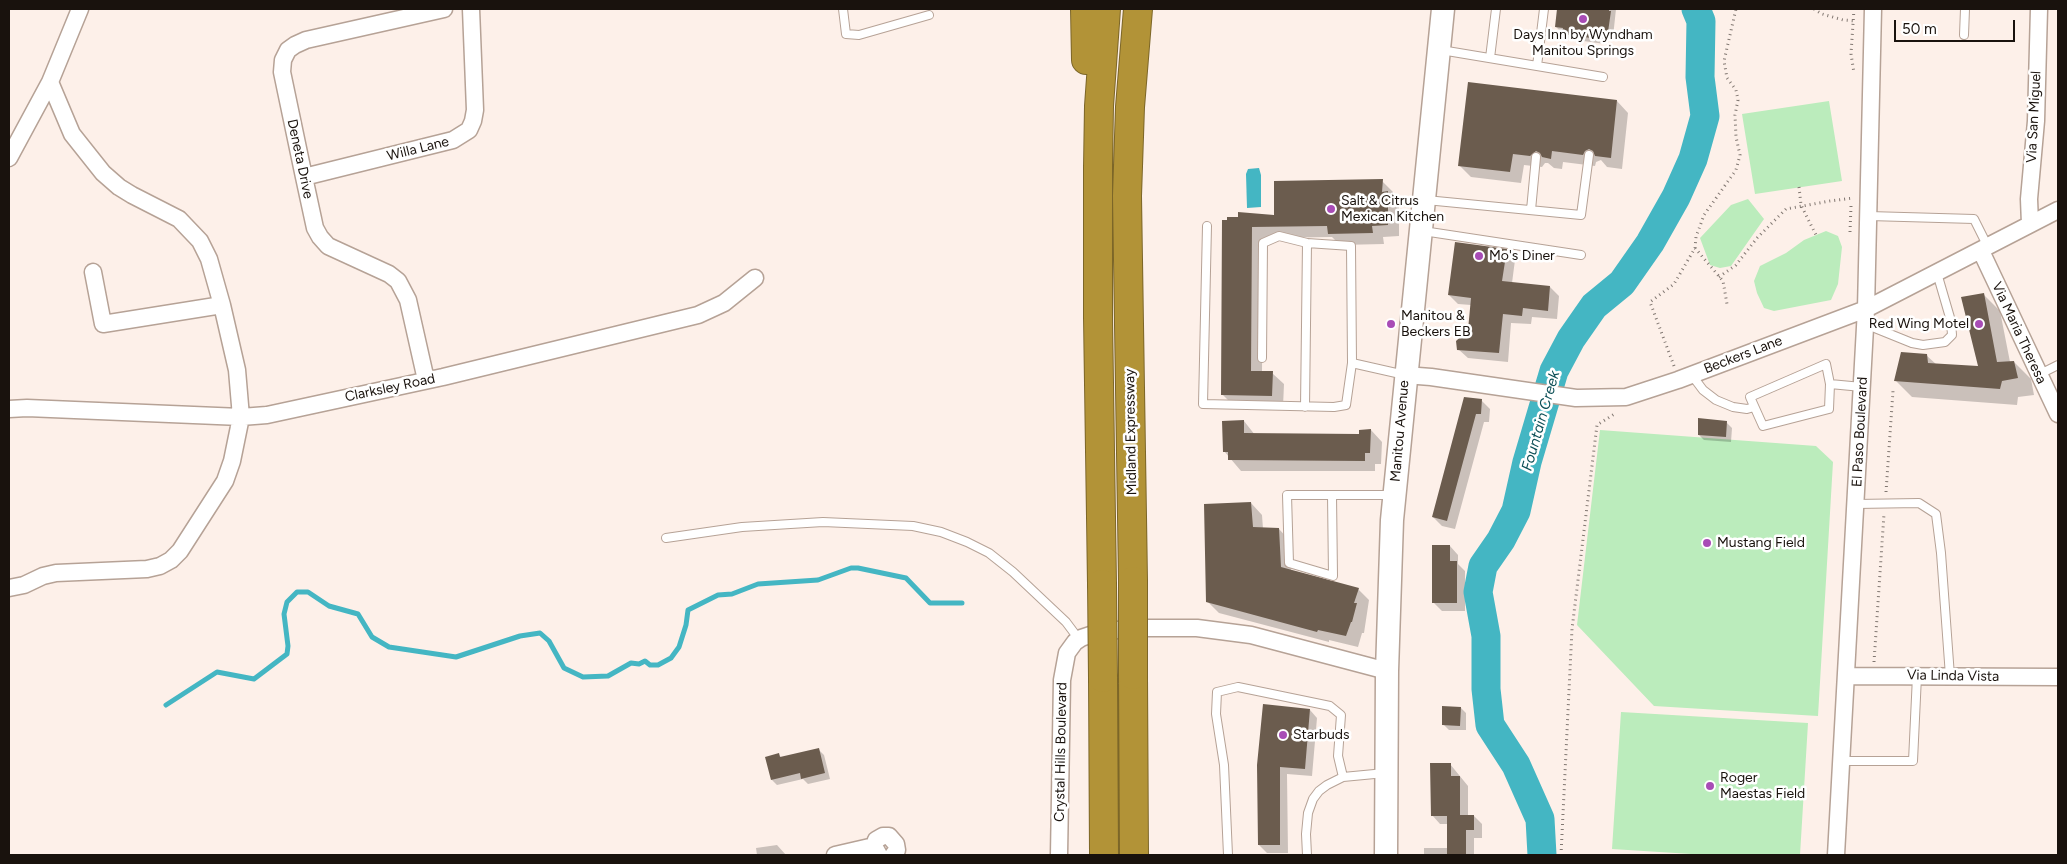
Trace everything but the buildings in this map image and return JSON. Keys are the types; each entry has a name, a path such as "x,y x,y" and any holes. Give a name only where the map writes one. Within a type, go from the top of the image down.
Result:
{"highway":[{"path":"1085,9 1086,95 1098,317"},
{"path":"1104,855 1098,317 1098,132 1106,9"},
{"name":"Midland Expressway","path":"1134,855 1133,581 1127,196 1131,98 1138,9"}],"main road":[{"name":"Manitou Avenue","path":"1386,855 1387,670 1394,495 1443,9"}],"street":[{"path":"9,158 50,82 80,9"},
{"name":"Deneta Drive","path":"426,380 404,289 389,274 328,246 315,228 282,72 283,60 288,50 306,40 444,9"},
{"name":"Willa Lane","path":"304,177 453,140 469,130 474,121 476,110 471,9"},
{"name":"Via San Miguel","path":"2030,224 2029,199 2036,121 2039,9"},
{"name":"El Paso Boulevard","path":"1836,855 1862,387 1869,216 1873,16"},
{"path":"9,588 24,585 43,576 56,573 147,569 160,566 171,560 180,551 225,481 232,461 241,417 237,370 222,305 210,259 200,241 179,219 132,196 103,173 72,134 50,82"},
{"name":"Beckers Lane","path":"1405,375 1576,398 1626,397 1684,372 1865,316 1937,273 2058,210"},
{"name":"Via Maria Theresa","path":"1984,249 2038,375 2058,414"},
{"path":"93,272 103,324 222,305"},
{"name":"Clarksley Road","path":"9,409 27,408 241,417 268,415 426,380 698,315 724,303 755,278"},
{"path":"1077,640 1087,635 1116,630 1158,627 1197,628 1251,636 1387,670"},
{"name":"Crystal Hills Boulevard","path":"1059,855 1062,680 1067,653 1077,640"},
{"name":"Via Linda Vista","path":"1847,676 2058,677"},
{"path":"835,855 877,851 876,840 879,837 889,836 896,844 897,850 893,855"}],"lane":[{"path":"843,9 846,34 858,35 929,15"},
{"path":"1490,58 1496,9"},
{"path":"1537,66 1544,9"},
{"path":"1964,35 1965,9"},
{"path":"1439,50 1603,77"},
{"path":"1424,199 1581,214 1589,155"},
{"path":"1531,210 1536,157"},
{"path":"1869,216 1974,219 1984,249"},
{"path":"1207,226 1202,404 1305,407 1346,405 1352,362 1351,246 1307,243 1279,236 1263,243 1262,358"},
{"path":"1420,231 1581,255"},
{"path":"1305,407 1307,243"},
{"path":"1865,316 1912,343 1923,345 1945,342 1952,335 1951,322 1937,273"},
{"path":"1352,362 1405,375"},
{"path":"1826,364 1830,384 1829,409 1763,426 1750,397 1826,364"},
{"path":"2038,375 2058,365"},
{"path":"1684,372 1716,400 1733,407 1747,409 1754,407"},
{"path":"1830,384 1862,387"},
{"path":"1332,495 1333,576 1289,563 1287,495 1332,495 1394,495"},
{"path":"1856,504 1919,503 1936,514 1941,553 1950,676"},
{"path":"666,538 742,527 823,522 913,526 941,532 989,553 1013,572 1066,622 1077,640"},
{"path":"1842,761 1913,761 1916,676"},
{"path":"1228,855 1224,765 1216,714 1217,692 1238,687 1330,706 1341,715 1338,756 1343,777"},
{"path":"1307,855 1306,824 1312,799 1327,784 1343,777 1387,773"}],"path":[{"path":"1684,372 1650,302 1674,284 1695,248 1696,237 1704,215 1736,170 1740,155 1735,130 1738,100 1736,90 1727,78 1724,61 1736,9"},
{"path":"1814,9 1822,14 1843,20 1873,16"},
{"path":"1799,187 1801,205 1816,235"},
{"path":"1719,277 1736,265 1757,238 1786,209 1801,205 1869,197"},
{"path":"1695,248 1723,281 1727,304"},
{"path":"1874,675 1894,391"},
{"path":"1561,855 1572,629 1597,425 1625,409"}],"green space":[{"path":"1829,101 1842,181 1755,194 1742,114"},
{"path":"1748,199 1764,219 1731,266 1720,268 1710,265 1700,238 1731,205"},
{"path":"1826,231 1838,236 1842,247 1838,284 1831,300 1774,311 1764,308 1754,281 1760,266 1786,253 1804,240"},
{"name":"Mustang Field","path":"1600,430 1816,446 1833,462 1818,716 1654,706 1577,625"},
{"name":"Roger Maestas Field","path":"1621,712 1808,723 1800,855 1707,855 1612,849"}],"water":[{"path":"1259,168 1261,175 1261,207 1247,208 1246,174 1248,169"}],"waterway":[{"name":"Fountain Creek","path":"1542,855 1540,819 1516,765 1490,725 1486,689 1486,636 1478,592 1483,566 1501,540 1516,511 1527,462 1554,371 1571,339 1594,306 1622,283 1650,243 1676,197 1693,159 1705,116 1700,77 1701,21 1696,9"},
{"path":"166,705 217,672 254,679 287,654 288,646 284,614 287,602 297,592 308,592 329,606 358,614 372,637 389,647 456,657 520,636 540,633 549,641 564,668 583,677 608,676 631,663 639,664 645,661 650,665 658,665 671,658 679,647 686,625 688,610 718,595 732,594 758,584 818,580 851,568 858,568 906,578 930,603 962,603"}],"place":[{"name":"Days Inn by Wyndham Manitou Springs","path":"1583,19"},
{"name":"Salt & Citrus Mexican Kitchen","path":"1331,209"},
{"name":"Mo's Diner","path":"1479,256"},
{"name":"Manitou & Beckers EB","path":"1391,324"},
{"name":"Red Wing Motel","path":"1979,324"},
{"name":"Mustang Field","path":"1707,543"},
{"name":"Starbuds","path":"1283,735"},
{"name":"Roger Maestas Field","path":"1710,786"}]}
